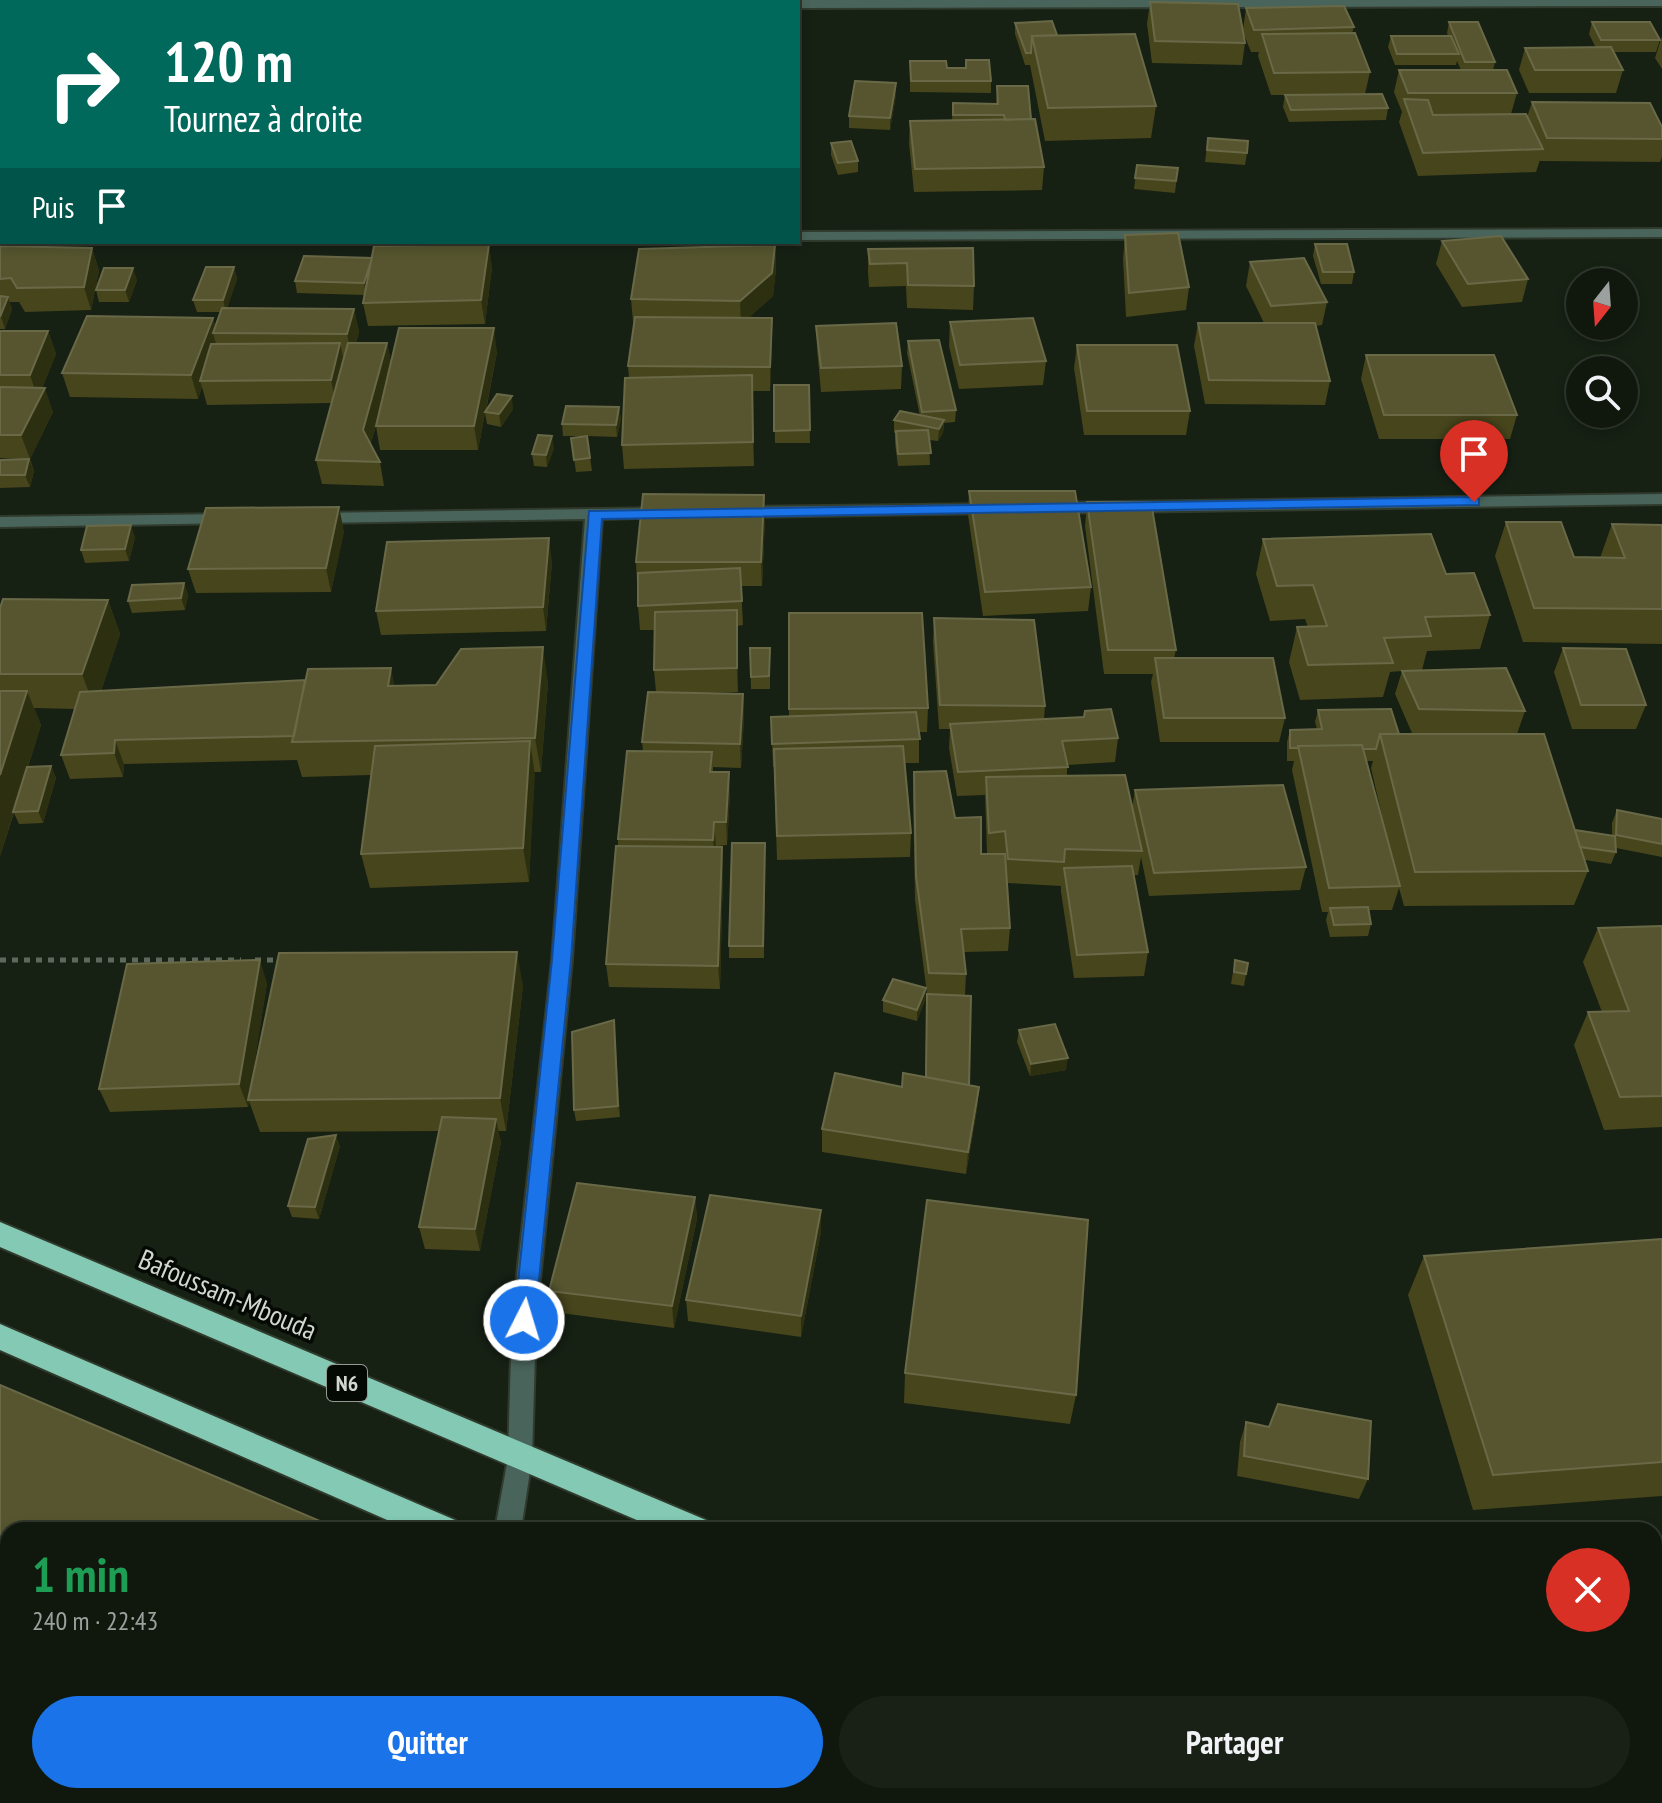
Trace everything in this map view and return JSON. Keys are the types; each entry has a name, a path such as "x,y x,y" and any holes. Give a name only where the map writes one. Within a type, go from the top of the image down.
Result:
{"highway":[{"name":"Bafoussam-Mbouda","path":"0,1234 676,1522"},
{"path":"0,1337 426,1522"}],"street":[{"path":"800,4 1662,2"},
{"path":"800,236 1662,233"},
{"path":"722,513 1662,499"},
{"path":"297,518 690,513"},
{"path":"509,1522 520,1458 524,1320 562,960 594,514"},
{"path":"0,522 250,519"}],"path":[{"path":"0,960 295,960"}],"building":[{"path":"1150,2 1238,4 1245,43 1155,41"},
{"path":"1344,6 1354,27 1254,30 1246,8"},
{"path":"1052,21 1057,35 1032,36 1031,53 1026,53 1015,23"},
{"path":"1449,22 1478,22 1495,62 1465,62"},
{"path":"1592,22 1650,22 1660,40 1601,40"},
{"path":"1355,33 1370,72 1274,73 1262,34"},
{"path":"1135,34 1156,106 1048,108 1032,36"},
{"path":"1391,36 1451,36 1459,54 1397,54"},
{"path":"1611,47 1623,70 1535,70 1525,48"},
{"path":"966,60 989,60 991,81 911,81 910,61 946,61 947,68 966,68"},
{"path":"1399,70 1507,70 1517,93 1408,93"},
{"path":"855,81 896,83 890,118 849,116"},
{"path":"997,86 1028,86 1031,119 1005,120 1004,115 953,115 953,103 998,104"},
{"path":"1382,94 1388,108 1291,110 1285,95"},
{"path":"1404,99 1428,100 1433,115 1526,114 1543,149 1423,153"},
{"path":"1532,102 1650,103 1662,127 1662,139 1547,138"},
{"path":"1035,119 1044,167 915,169 910,121"},
{"path":"1208,138 1248,141 1247,153 1207,150"},
{"path":"851,141 858,161 838,163 831,143"},
{"path":"1137,165 1178,168 1176,181 1135,178"},
{"path":"1178,233 1189,287 1129,293 1125,235"},
{"path":"1501,236 1528,279 1468,284 1442,241"},
{"path":"489,244 481,300 363,303 374,246"},
{"path":"1315,244 1347,244 1354,272 1323,272"},
{"path":"775,245 772,273 740,301 631,299 639,249"},
{"path":"0,246 92,248 84,287 17,288 11,278 0,279"},
{"path":"973,248 974,286 908,285 907,263 870,264 868,249"},
{"path":"304,256 372,258 364,283 295,281"},
{"path":"1304,258 1327,302 1271,306 1250,262"},
{"path":"206,267 234,267 223,300 193,300"},
{"path":"104,268 133,268 125,290 96,290"},
{"path":"0,296 8,297 0,317"},
{"path":"222,308 354,309 347,334 213,333"},
{"path":"87,316 213,318 191,375 62,373"},
{"path":"635,317 772,318 770,367 628,366"},
{"path":"1033,318 1046,361 960,365 950,322"},
{"path":"896,323 902,366 821,368 816,326"},
{"path":"1198,323 1315,323 1330,381 1209,380"},
{"path":"399,328 494,328 474,426 376,426"},
{"path":"0,331 48,331 30,375 0,375"},
{"path":"939,340 956,410 922,412 908,341"},
{"path":"340,343 331,380 200,381 211,344"},
{"path":"348,343 387,343 363,430 380,462 316,460"},
{"path":"1077,345 1177,345 1190,411 1087,411"},
{"path":"1366,355 1494,355 1517,415 1384,415"},
{"path":"752,375 753,442 622,445 625,378"},
{"path":"774,385 809,385 810,430 774,431"},
{"path":"0,387 45,388 21,435 0,435"},
{"path":"497,394 512,396 499,414 485,412"},
{"path":"566,406 619,407 616,425 562,424"},
{"path":"900,411 944,420 939,429 894,420"},
{"path":"928,430 931,453 898,454 896,431"},
{"path":"538,435 552,436 546,455 532,454"},
{"path":"587,436 590,458 574,460 571,438"},
{"path":"29,459 25,475 0,475 0,460"},
{"path":"969,491 1075,491 1091,587 985,592"},
{"path":"643,494 764,495 761,562 636,562"},
{"path":"1087,502 1151,502 1176,650 1108,650"},
{"path":"339,507 326,568 188,569 206,508"},
{"path":"1506,522 1561,522 1574,557 1625,558 1612,524 1662,525 1662,609 1534,608"},
{"path":"131,525 125,549 81,550 87,526"},
{"path":"1431,534 1446,574 1474,573 1490,615 1425,617 1431,636 1384,638 1393,663 1308,665 1297,627 1327,626 1313,585 1277,586 1263,539"},
{"path":"549,538 543,607 376,611 387,542"},
{"path":"740,568 742,601 638,606 638,573"},
{"path":"184,583 181,598 128,601 132,585"},
{"path":"3,599 108,600 82,674 0,674 0,608"},
{"path":"737,610 737,668 654,670 655,612"},
{"path":"789,613 922,613 928,708 789,709"},
{"path":"934,618 1034,620 1045,706 940,705"},
{"path":"543,647 535,738 292,742 308,669 391,668 388,686 436,685 461,649"},
{"path":"750,648 770,648 769,676 751,677"},
{"path":"1563,648 1626,649 1646,705 1581,705"},
{"path":"1155,658 1273,658 1285,718 1164,718"},
{"path":"1506,668 1525,711 1419,709 1402,671"},
{"path":"305,680 294,736 115,740 114,753 61,755 80,692"},
{"path":"0,691 27,691 0,775"},
{"path":"648,692 743,694 740,744 642,742"},
{"path":"1111,709 1118,738 1062,741 1068,767 958,772 950,724 1084,717 1085,711"},
{"path":"1391,709 1399,734 1380,734 1376,749 1363,749 1362,745 1290,748 1290,730 1322,729 1318,710"},
{"path":"916,712 920,739 772,744 771,717"},
{"path":"1380,734 1544,734 1588,871 1415,872"},
{"path":"530,741 523,848 361,854 375,746"},
{"path":"1362,745 1400,886 1329,888 1298,746"},
{"path":"903,746 911,833 777,836 774,749"},
{"path":"627,751 712,752 710,772 729,772 726,822 714,822 713,840 618,839"},
{"path":"51,766 38,811 13,812 27,767"},
{"path":"946,771 955,818 981,817 981,854 1005,854 1010,928 961,929 966,974 929,973 916,876 914,772"},
{"path":"1125,775 1142,851 1065,849 1064,862 1008,859 1005,831 989,833 986,777"},
{"path":"1283,785 1306,867 1154,873 1135,790"},
{"path":"1617,810 1662,819 1662,844 1616,835"},
{"path":"1575,830 1615,836 1616,852 1580,847"},
{"path":"732,843 765,843 763,946 729,946"},
{"path":"616,846 722,847 718,966 606,964"},
{"path":"1132,866 1148,952 1077,955 1064,868"},
{"path":"1368,907 1371,924 1334,925 1330,908"},
{"path":"1662,926 1662,1096 1620,1097 1588,1012 1629,1011 1598,928"},
{"path":"517,952 500,1098 248,1100 279,953"},
{"path":"260,960 239,1084 99,1089 127,964"},
{"path":"1235,960 1248,963 1246,974 1234,972"},
{"path":"893,979 926,988 917,1010 883,1000"},
{"path":"927,994 971,996 969,1085 926,1077"},
{"path":"614,1020 618,1106 574,1110 572,1032"},
{"path":"1055,1024 1068,1058 1031,1064 1019,1030"},
{"path":"835,1073 902,1087 903,1073 979,1087 968,1152 822,1129"},
{"path":"442,1117 496,1119 475,1229 419,1227"},
{"path":"336,1135 315,1207 288,1206 308,1139"},
{"path":"577,1183 695,1197 672,1306 549,1291"},
{"path":"710,1195 821,1210 801,1316 686,1300"},
{"path":"927,1200 1088,1220 1076,1395 905,1373"},
{"path":"1662,1239 1662,1462 1493,1475 1424,1256"},
{"path":"0,1385 322,1522 0,1522"},
{"path":"1278,1404 1371,1421 1368,1479 1244,1456 1246,1422 1269,1427"}],"route":[{"path":"524,1320 562,960 594,514 1474,502"}]}
